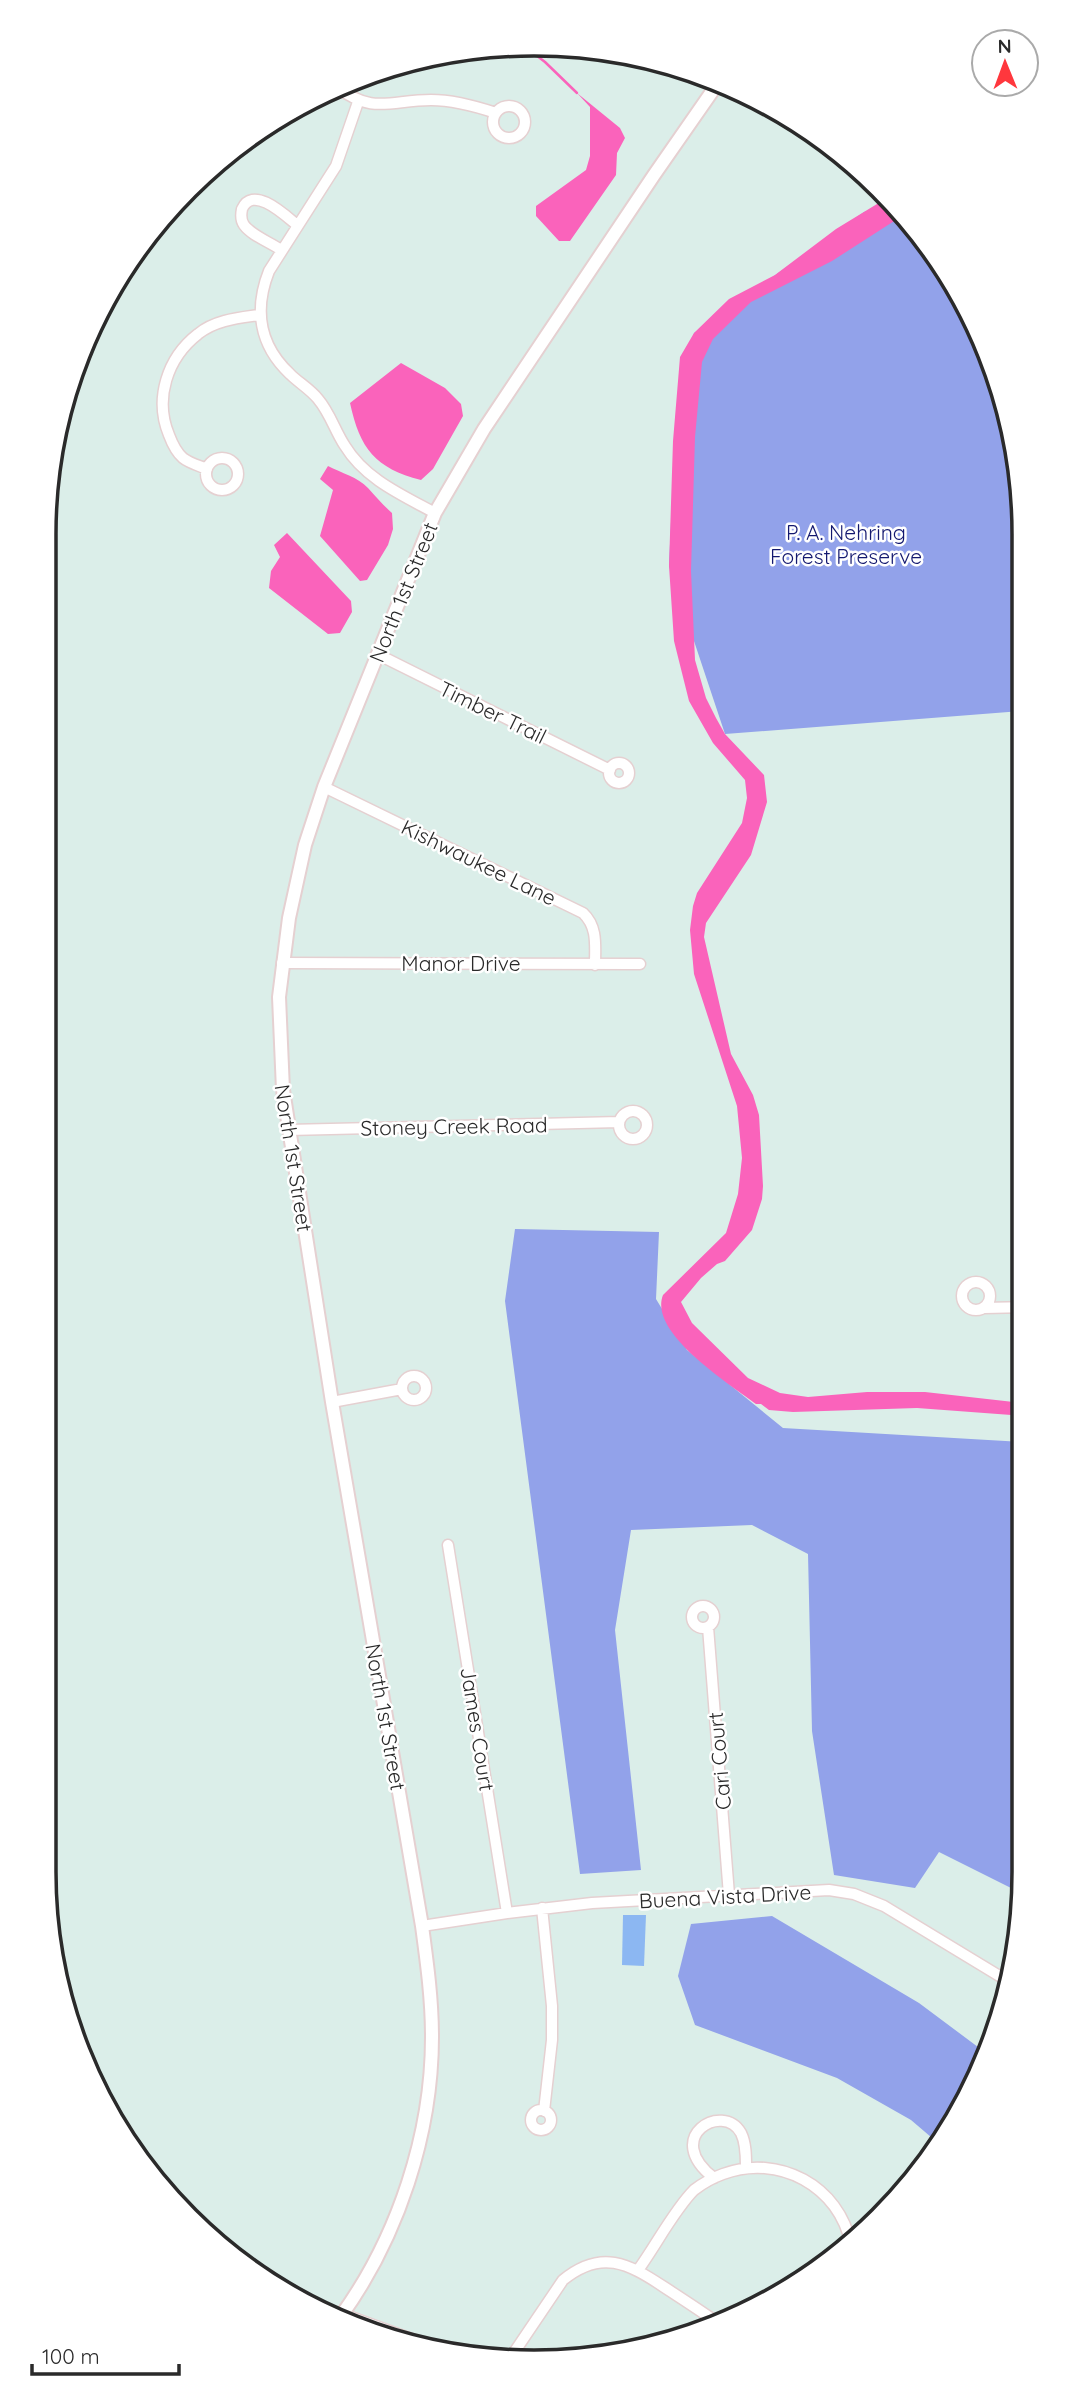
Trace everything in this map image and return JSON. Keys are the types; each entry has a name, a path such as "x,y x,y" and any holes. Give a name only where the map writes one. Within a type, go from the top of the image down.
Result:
{"street":[{"name":"North 1st Street","path":"345,2311 369,2273 391,2228 406,2187 420,2134 429,2084 432,2037 430,1989 422,1926 331,1402 288,1130 280,1048 279,997 289,918 305,845 324,787 435,513 484,429 713,90"},
{"path":"347,94 358,102 386,104 437,100 465,104 496,113"},
{"path":"358,102 336,166 281,250 265,281 259,315 276,360 318,398 353,458 380,482 435,513"},
{"path":"281,250 244,225 241,217 245,205 253,200 263,200 297,225"},
{"path":"207,469 183,458 172,444 163,416 162,399 167,377 178,355 199,333 229,320 259,315"},
{"name":"Timber Trail","path":"377,654 610,770"},
{"name":"Kishwaukee Lane","path":"324,787 583,913 592,922 594,930 595,965"},
{"name":"Manor Drive","path":"282,963 640,964"},
{"name":"Stoney Creek Road","path":"288,1130 619,1122"},
{"path":"984,1308 1012,1307"},
{"path":"331,1402 402,1390"},
{"name":"James Court","path":"449,1545 507,1913"},
{"name":"Cari Court","path":"708,1627 729,1895"},
{"name":"Buena Vista Drive","path":"422,1926 542,1908 829,1890 869,1899 1000,1977"},
{"path":"542,1908 552,2006 552,2039 544,2111"},
{"path":"714,2178 698,2164 693,2149 694,2136 704,2124 728,2122 739,2130 745,2143 746,2166"},
{"path":"638,2270 695,2190 714,2178 746,2166 776,2169 810,2183 827,2197 840,2214 848,2232"},
{"path":"516,2349 563,2280 587,2265 604,2262 638,2270 709,2317"}],"green space":[{"name":"P. A. Nehring Forest Preserve","path":"881,206 931,268 976,351 996,410 1011,503 1012,712 725,734 669,566 676,413 694,333 864,212"},
{"path":"515,1229 659,1232 656,1299 687,1350 783,1428 1012,1441 1011,1888 939,1852 915,1888 834,1875 812,1731 808,1554 752,1525 631,1530 615,1630 641,1870 580,1874 505,1301"},
{"path":"772,1916 919,2003 979,2048 963,2083 931,2137 911,2120 837,2078 695,2025 678,1976 691,1924"}],"shaded area":[{"path":"577,93 620,128 625,138 617,153 616,175 570,241 559,241 536,216 536,206 586,170 590,156 590,107"},
{"path":"877,204 895,221 832,261 751,302 713,339 702,362 695,437 691,571 695,660 706,698 725,734 764,775 767,802 751,855 706,923 704,937 731,1054 753,1095 759,1115 763,1186 762,1199 752,1230 725,1261 717,1264 701,1278 681,1302 692,1323 748,1378 780,1393 808,1397 867,1392 925,1392 1012,1402 1012,1415 917,1408 793,1412 769,1410 756,1404 694,1356 679,1341 662,1310 663,1295 726,1233 738,1194 742,1158 737,1106 694,974 690,930 697,893 742,823 747,798 745,780 713,743 689,701 674,641 669,566 673,441 680,357 694,333 729,299 775,275 836,229"},
{"path":"401,363 445,388 461,404 463,416 433,469 421,480 392,469 372,454 359,433 350,403"},
{"path":"328,466 364,484 392,513 393,529 388,545 367,580 360,581 320,536 333,490 320,479"},
{"path":"287,533 351,601 352,612 340,633 328,634 269,588 271,571 280,557 274,545"},
{"path":"623,1915 646,1915 644,1966 622,1965"}],"waterway":[{"path":"537,56 577,93"}]}
